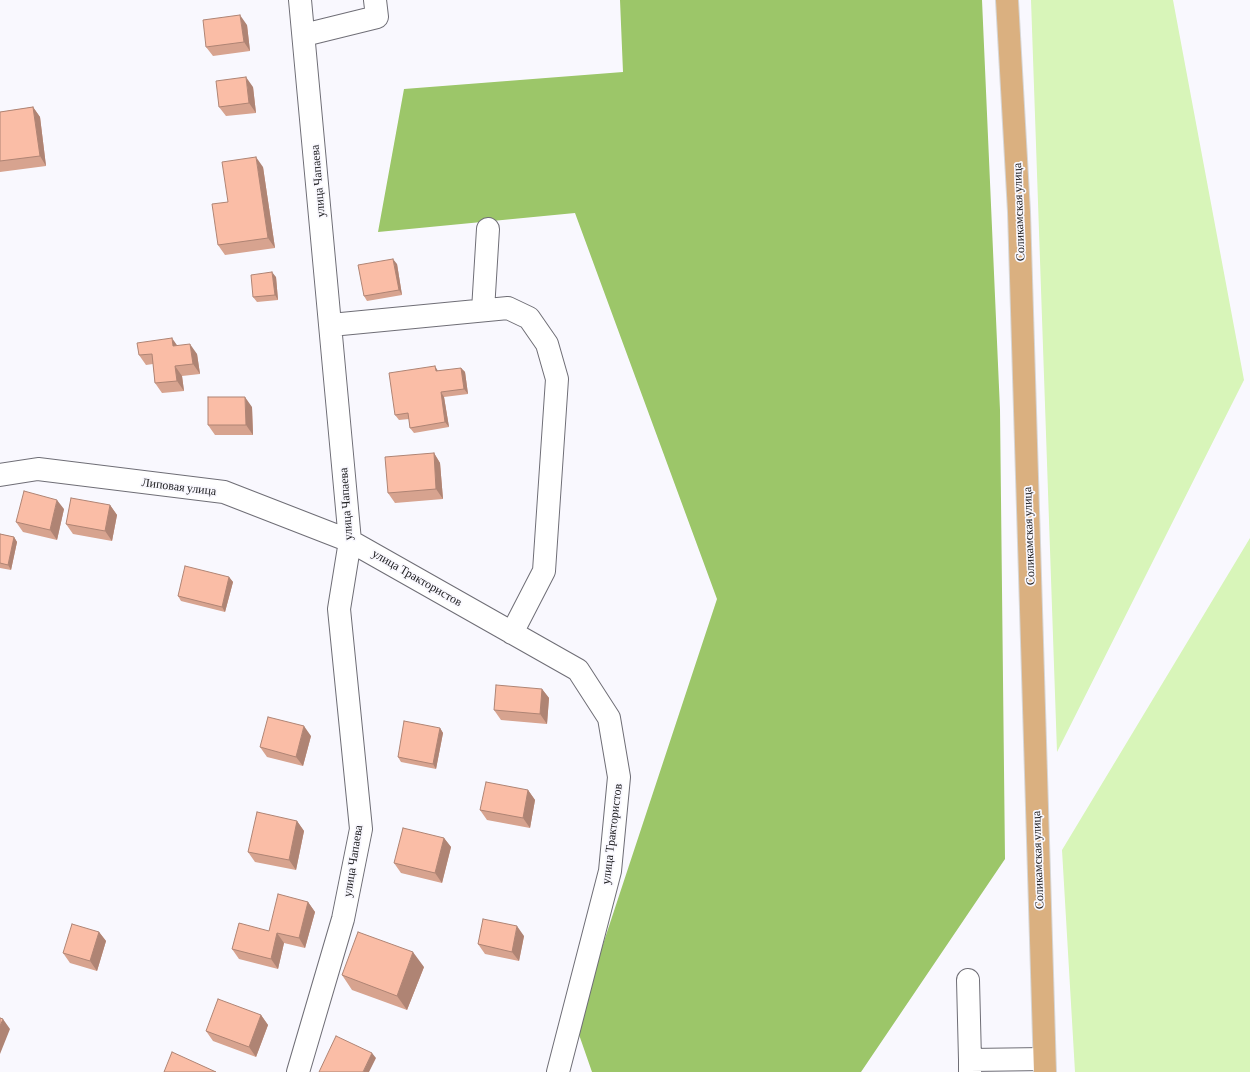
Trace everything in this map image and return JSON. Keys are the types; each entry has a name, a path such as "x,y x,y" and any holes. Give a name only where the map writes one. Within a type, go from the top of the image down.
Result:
{"main road":[{"name":"Соликамская улица","path":"1007,0 1019,212 1044,1065"}],"street":[{"name":"улица Чапаева","path":"298,1072 343,919 361,829 339,610 350,541 300,0"},
{"path":"304,35 377,17 375,0"},
{"path":"483,310 488,229"},
{"path":"331,325 508,308 529,318 547,344 557,379 544,571 512,633"},
{"name":"Липовая улица","path":"0,474 38,469 224,492 350,541"},
{"name":"улица Трактористов","path":"350,541 578,670 608,718 619,778 610,871 558,1072"},
{"path":"968,980 970,1066 1044,1065"}],"green space":[{"path":"620,0 982,0 1000,410 1005,859 861,1072 592,1072 576,1026 717,599 575,213 378,232 404,89 623,72"},
{"path":"1031,0 1173,0 1244,380 1057,752"},
{"path":"1250,538 1250,1072 1075,1072 1062,850"}],"building":[{"path":"240,15 244,42 206,47 203,20"},
{"path":"246,77 249,103 219,107 216,81"},
{"path":"33,107 40,156 0,161 0,112"},
{"path":"256,157 268,238 218,245 212,204 228,202 222,162"},
{"path":"393,259 399,290 364,296 358,265"},
{"path":"272,272 275,295 253,297 251,275"},
{"path":"172,338 173,346 190,344 193,364 175,366 177,381 155,383 152,354 139,355 137,343"},
{"path":"435,366 436,371 461,368 464,389 441,392 445,422 410,428 408,413 395,415 389,373"},
{"path":"208,397 245,397 246,425 208,425"},
{"path":"434,453 436,489 388,493 385,457"},
{"path":"24,491 57,500 50,530 16,522"},
{"path":"71,498 110,505 105,531 66,524"},
{"path":"0,534 14,537 8,565 0,563"},
{"path":"185,566 229,577 222,607 178,596"},
{"path":"496,685 542,689 540,714 494,710"},
{"path":"268,717 304,726 296,757 260,747"},
{"path":"404,721 440,728 433,764 398,757"},
{"path":"486,782 528,790 523,818 480,810"},
{"path":"257,812 297,821 289,860 248,852"},
{"path":"403,828 444,838 435,873 394,863"},
{"path":"278,894 308,902 299,938 277,933 271,959 232,949 239,923 269,931"},
{"path":"483,919 517,926 512,952 478,944"},
{"path":"72,924 99,932 90,961 63,953"},
{"path":"358,932 413,952 397,996 342,975"},
{"path":"218,999 261,1015 249,1047 206,1031"},
{"path":"0,1018 3,1019 0,1026"},
{"path":"336,1036 372,1053 363,1072 319,1072"},
{"path":"172,1052 216,1072 164,1072"}]}
